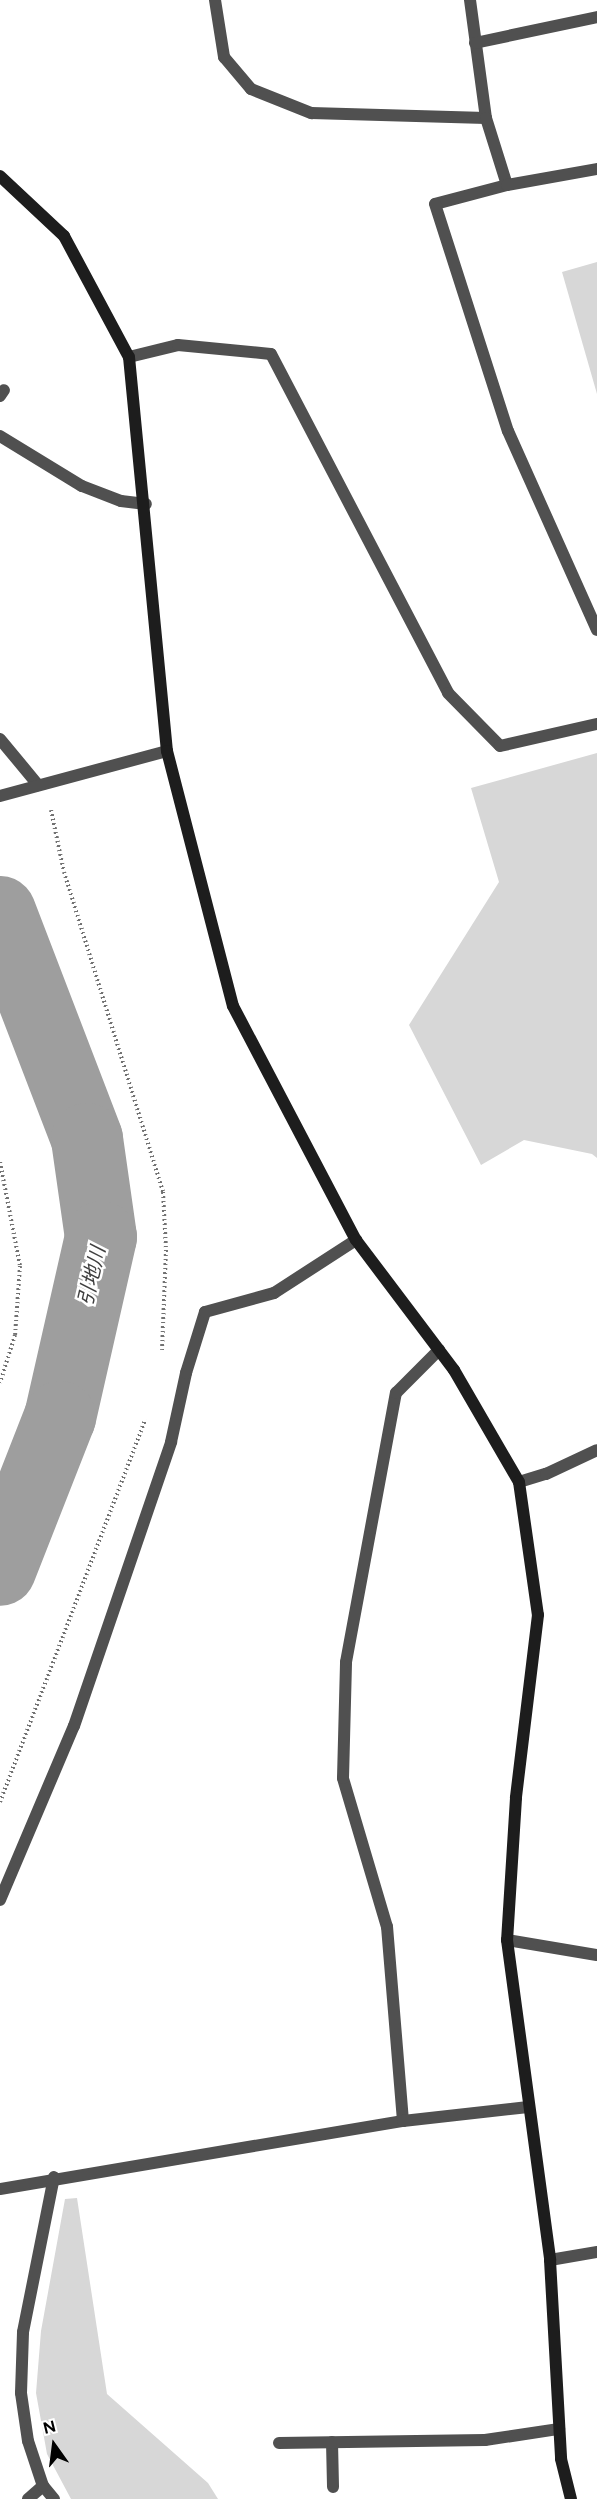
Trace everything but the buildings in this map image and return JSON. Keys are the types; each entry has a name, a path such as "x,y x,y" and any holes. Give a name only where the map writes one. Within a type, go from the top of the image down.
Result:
{"street":[{"path":"215,0 224,57 251,89 311,113 486,118"},
{"path":"470,0 486,118 507,185"},
{"path":"475,43 597,17"},
{"path":"597,169 507,185 435,204 508,430 597,630"},
{"path":"0,176 64,236 129,357 146,504 167,751 232,1006 356,1240 439,1350 519,1482 538,1615 516,1798 507,1940 550,2260 561,2459 571,2499"},
{"path":"129,357 178,345 271,354 448,693 500,746 597,724"},
{"path":"0,436 82,486 121,501 146,504"},
{"path":"0,739 38,785"},
{"path":"0,796 167,751"},
{"path":"0,1900 74,1726 171,1442 186,1373 205,1312 274,1293 356,1240"},
{"path":"403,2121 387,1927 343,1778 346,1662 396,1393 439,1350"},
{"path":"519,1482 546,1474 597,1450"},
{"path":"507,1940 597,1955"},
{"path":"0,2188 54,2177 403,2121 528,2107"},
{"path":"54,2177 25,2322 21,2383 28,2441 43,2486 54,2499"},
{"path":"550,2260 597,2252"},
{"path":"279,2443 485,2440 559,2429"},
{"path":"332,2442 333,2487"},
{"path":"28,2499 43,2486"}],"path":[{"path":"38,785 50,808 64,872 163,1192 166,1250 162,1354"},
{"path":"0,1162 21,1266 15,1335 0,1383"},
{"path":"0,1802 149,1410"}],"shaded area":[{"path":"597,262 597,394 562,272"},
{"path":"597,753 597,1158 592,1154 524,1140 481,1165 409,1025 499,882 471,788"},
{"path":"77,2198 107,2394 208,2483 218,2499 71,2499 47,2454 36,2393 41,2331 65,2199"}],"waterway":[{"name":"引地川","path":"0,912 87,1139 101,1237 60,1417 0,1570"}]}
